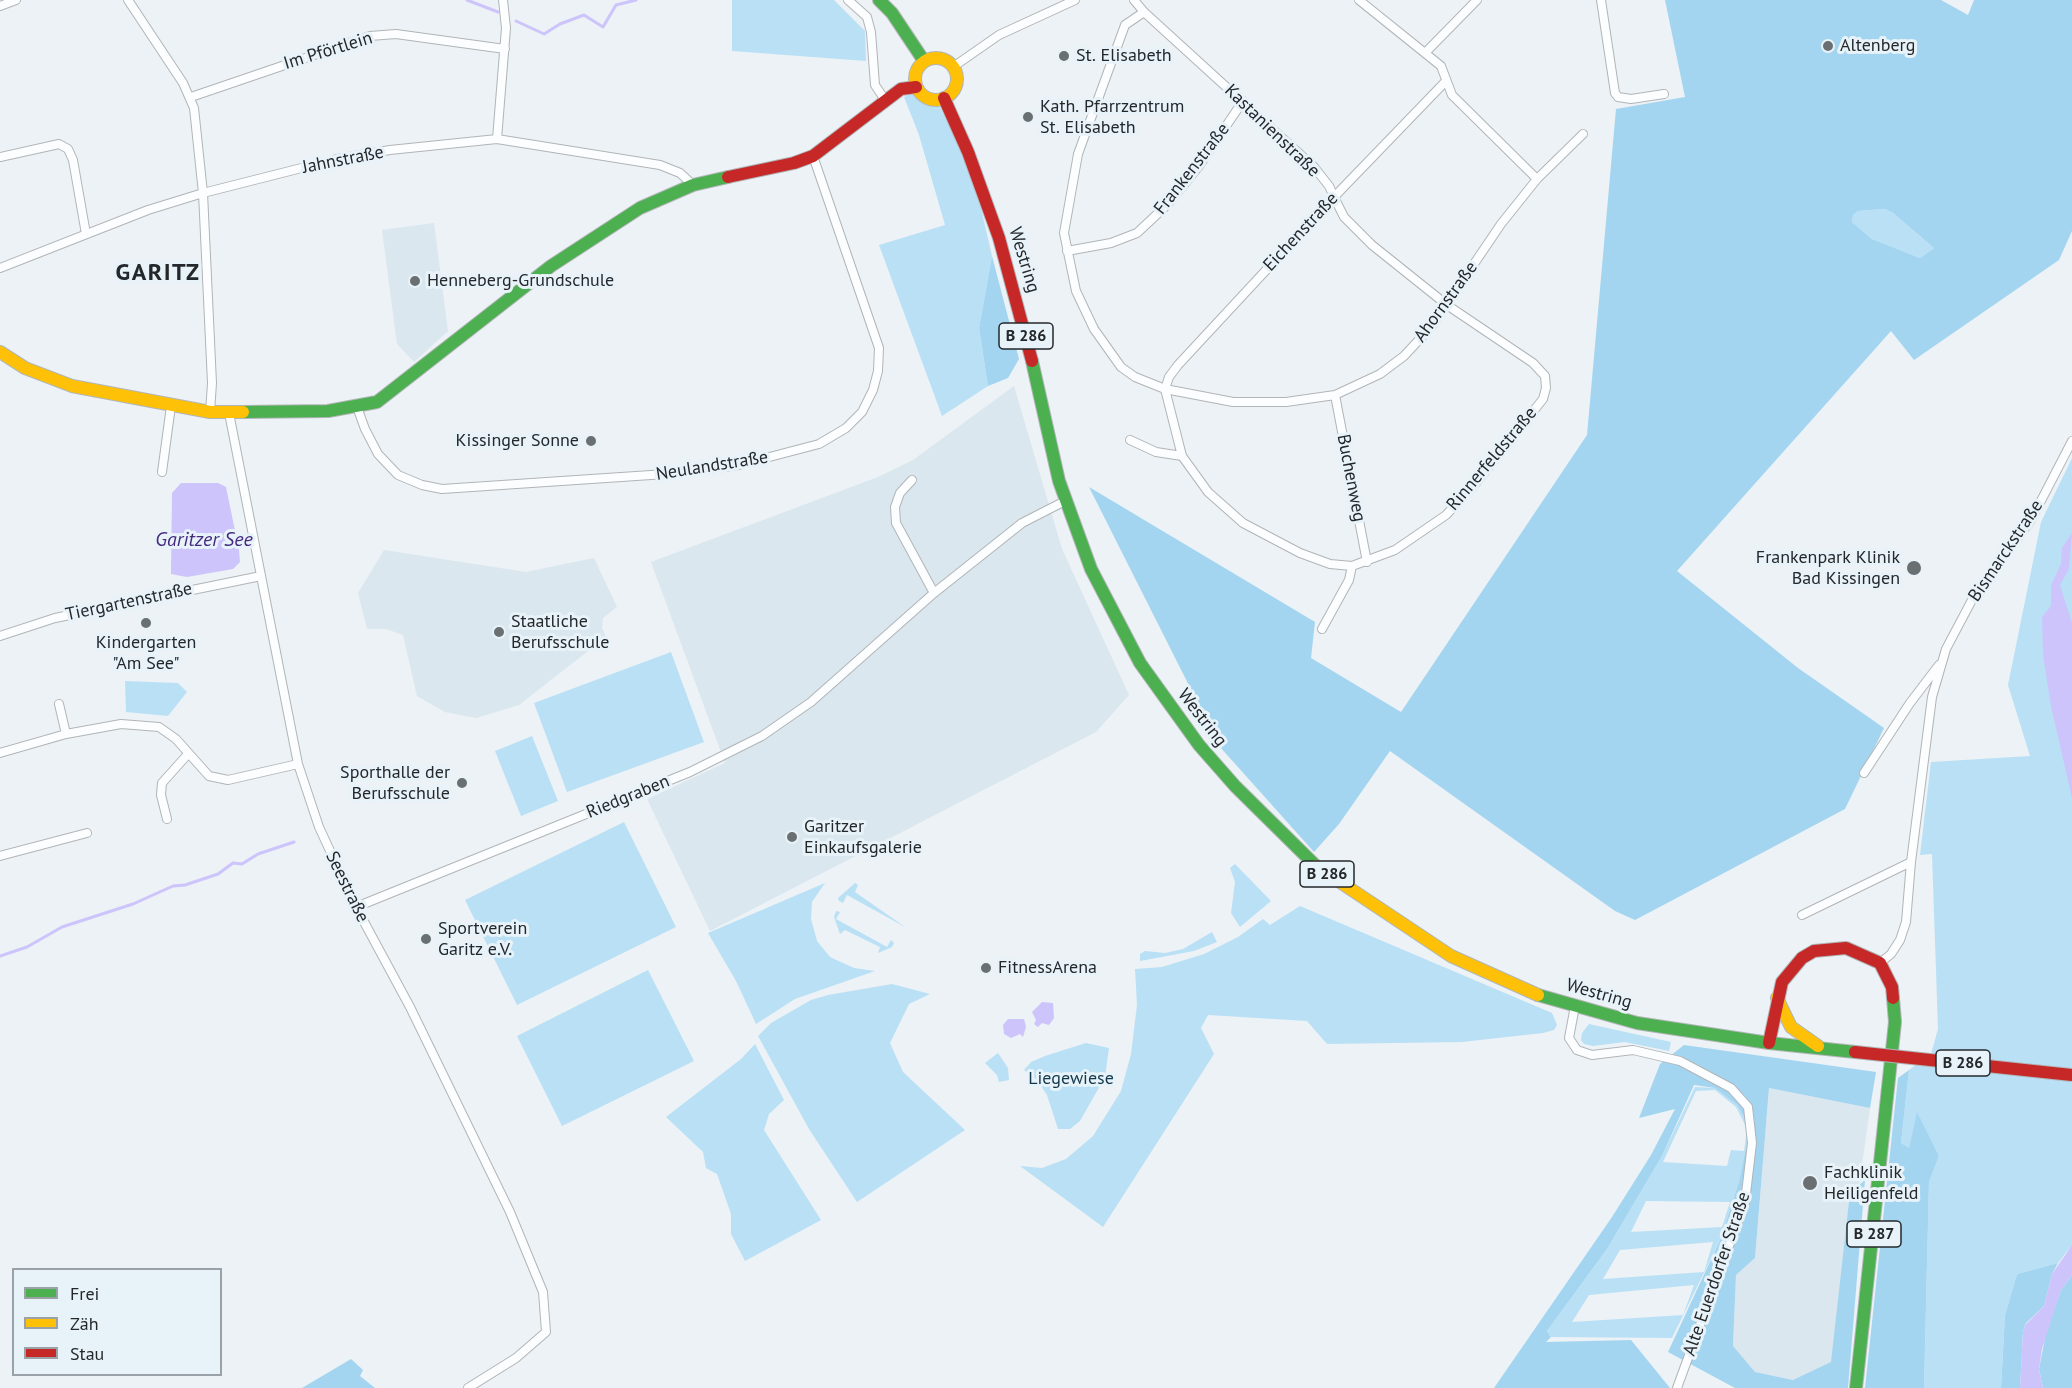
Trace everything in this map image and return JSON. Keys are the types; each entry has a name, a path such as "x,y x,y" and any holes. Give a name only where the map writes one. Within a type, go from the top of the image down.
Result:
{"main road":[{"path":"879,0 892,13 924,61"},
{"path":"945,59 953,67 957,82 954,91 944,98 928,99 916,87 916,71 924,61 945,59"},
{"path":"0,352 25,368 61,382 171,406 210,412 328,411 377,402 550,267 640,208 693,185 813,156 901,89 916,87"},
{"name":"Westring","path":"944,98 969,152 999,238 1023,320 1065,501 1091,569 1140,663 1199,745 1235,786 1319,868 1450,956 1541,996 1637,1023 1769,1043"},
{"path":"1769,1043 1777,998 1788,972 1802,958 1814,951 1846,948 1880,963"},
{"name":"B 287","path":"1856,1388 1895,1022 1892,987 1880,963"},
{"path":"1777,998 1791,1027 1821,1048"},
{"name":"B 286","path":"1769,1043 2072,1075"}],"street":[{"path":"0,6 16,0"},
{"path":"128,0 191,97 203,193 212,383 210,412"},
{"path":"848,0 867,17 871,32 874,86 885,100"},
{"path":"953,67 999,35 1075,0"},
{"name":"Kastanienstraße","path":"1134,0 1143,12 1314,168 1334,197 1344,217 1358,232 1447,306 1533,363 1545,376"},
{"path":"1359,0 1441,66 1452,95 1537,179"},
{"path":"1426,52 1477,0"},
{"path":"1601,0 1615,93 1625,99 1664,94"},
{"path":"496,139 505,49 506,28 503,2"},
{"name":"Ahornstraße","path":"1143,12 1125,26 1078,154 1064,218 1066,251 1076,291 1095,329 1121,367 1135,378 1165,390 1233,402 1286,402 1335,394 1380,374 1404,356 1447,306 1501,224 1537,179 1583,134"},
{"name":"Im Pförtlein","path":"191,97 370,36 396,34 505,49"},
{"name":"Eichenstraße","path":"1165,390 1169,377 1178,365 1334,197 1446,81"},
{"name":"Frankenstraße","path":"1066,251 1111,243 1137,233 1168,204 1243,101"},
{"name":"Jahnstraße","path":"0,268 148,210 203,193 336,159 390,150 496,139 660,165 680,173 693,185"},
{"path":"0,157 59,144 68,149 74,160 86,234"},
{"name":"Neulandstraße","path":"357,407 364,429 378,454 398,475 422,486 442,489 677,473 739,465 819,444 846,428 862,412 873,390 878,371 879,348 813,156"},
{"name":"Rinnerfeldstraße","path":"1165,390 1182,456 1208,492 1243,523 1300,553 1330,564 1352,566 1395,550 1446,515 1476,483 1543,399 1546,388 1545,376"},
{"name":"Buchenweg","path":"1335,394 1367,562"},
{"path":"162,472 171,406"},
{"name":"Seestraße","path":"229,413 298,764 319,827 356,907 410,1007 510,1212 543,1292 546,1332 516,1358 468,1388"},
{"path":"1130,440 1156,452 1182,456"},
{"name":"Bismarckstraße","path":"1880,963 1891,954 1905,930 1911,862 1932,697 1941,662 1973,598 2031,520 2072,441"},
{"path":"912,480 900,492 895,507 896,523 934,593"},
{"name":"Riedgraben","path":"356,907 690,772 748,744 811,702 934,593 1033,516 1065,501"},
{"path":"1322,628 1349,580 1352,566"},
{"name":"Tiergartenstraße","path":"0,636 55,618 261,576"},
{"name":"Bismarckstraße","path":"1864,773 1922,685 1941,662"},
{"path":"59,704 66,734"},
{"path":"0,753 66,734 121,724 159,728 176,739 208,776 228,780 298,764"},
{"path":"167,819 161,795 162,783 188,754"},
{"path":"0,856 87,833"},
{"path":"1802,915 1911,862"},
{"name":"Alte Euerdorfer Straße","path":"1575,1006 1569,1038 1573,1046 1583,1054 1633,1050 1658,1054 1680,1061 1731,1088 1741,1096 1748,1107 1752,1143 1745,1202 1677,1388"}],"shaded area":[{"path":"1665,0 1941,0 1968,15 1974,0 2072,0 2072,231 2059,260 1914,360 1891,331 1677,571 1798,668 1884,728 1845,809 1635,920 1615,911 1390,751 1339,824 1314,852 1220,747 1089,487 1315,622 1311,658 1401,712 1587,435 1616,109 1685,97","holes":["1885,209 1893,213 1934,248 1920,258 1872,239 1852,222 1853,215 1858,211"]},
{"name":"Henneberg-Grundschule","path":"434,223 448,331 414,362 397,344 382,230"},
{"path":"992,256 1019,359 1008,378 988,386 979,328"},
{"path":"1014,386 1062,549 1129,695 1096,732 710,931 647,799 725,763 651,562 878,477 913,460"},
{"name":"Staatliche Berufsschule","path":"384,550 526,572 594,558 617,607 603,618 602,628 606,637 519,705 476,718 445,712 417,696 403,635 386,629 367,629 358,593"},
{"path":"1684,1045 1876,1072 1870,1108 1769,1088 1755,1258 1736,1275 1733,1346 1755,1372 1793,1380 1831,1362 1850,1193 1865,1180 1848,1388 1735,1388 1668,1352 1721,1238 1739,1181 1750,1128 1737,1105 1715,1088 1694,1085 1662,1156 1607,1249 1547,1331 1551,1337 1546,1342 1631,1340 1670,1388 1494,1388 1612,1217 1651,1155 1675,1109 1639,1118 1660,1064"},
{"path":"1909,1070 1901,1143 1909,1148 1917,1112 1939,1156 1929,1182 1924,1388 1865,1388 1898,1078"},
{"name":"Fachklinik Heiligenfeld","path":"1769,1088 1870,1108 1834,1368 1793,1380 1755,1372 1733,1347 1736,1275 1755,1258"},
{"path":"2058,1263 2052,1274 2044,1306 2026,1323 2023,1332 2020,1388 2001,1388 2005,1315 2017,1274"},
{"path":"2072,1275 2072,1388 2043,1388 2039,1369 2046,1333 2061,1290"},
{"path":"351,1359 363,1370 360,1376 375,1388 302,1388"}],"green space":[{"path":"732,0 834,0 865,31 866,61 732,51"},
{"path":"918,90 935,98 958,143 981,208 992,256 979,328 988,386 942,416 879,245 945,225 919,135 904,97"},
{"path":"1885,209 1893,213 1934,248 1920,258 1872,239 1852,222 1853,215 1858,211"},
{"path":"2072,458 2072,1245 2058,1263 2017,1274 2005,1315 2001,1388 1924,1388 1929,1182 1939,1156 1917,1114 1909,1149 1901,1143 1909,1070 1931,1054 1938,1029 1932,854 1920,855 1931,762 2030,756 2008,685 2041,522"},
{"path":"671,652 704,742 567,792 534,703"},
{"path":"125,681 178,683 187,692 168,716 126,712"},
{"path":"532,736 558,801 521,816 495,751"},
{"path":"624,822 676,927 517,1005 465,900"},
{"path":"1235,864 1271,901 1240,927 1231,913 1235,882 1230,868"},
{"path":"825,883 812,902 811,919 817,941 830,957 854,968 875,971 795,999 756,1024 736,981 708,933"},
{"path":"855,883 858,885 855,892 905,927 847,895 843,903 839,901 838,898"},
{"path":"1300,906 1552,1013 1557,1025 1554,1030 1543,1033 1462,1042 1327,1044 1307,1021 1208,1015 1201,1028 1214,1054 1103,1227 1020,1166 1042,1168 1066,1159 1093,1136 1121,1091 1131,1054 1137,1005 1135,969 1162,967 1204,954 1238,937 1263,919 1270,925"},
{"path":"836,911 840,912 836,919 887,947 891,940 894,943 892,947 878,953 880,947 845,930 840,934 834,917"},
{"path":"1212,932 1217,942 1194,951 1140,961 1140,954 1145,951 1165,953 1183,949"},
{"path":"648,970 694,1061 562,1126 517,1036"},
{"path":"892,984 930,994 909,1004 890,1043 903,1072 965,1130 857,1202 809,1129 758,1036 771,1023 811,1000"},
{"path":"1589,1024 1671,1042 1669,1051 1625,1042 1593,1046 1584,1044 1581,1040 1582,1033"},
{"name":"Liegewiese","path":"1086,1043 1109,1048 1105,1077 1080,1121 1070,1129 1058,1129 1047,1095 1037,1080 1024,1070 1031,1062"},
{"path":"755,1044 784,1100 769,1114 764,1130 821,1220 745,1261 731,1234 731,1214 717,1174 706,1168 703,1152 666,1117 741,1059"},
{"name":"Liegewiese","path":"998,1053 1008,1068 1009,1080 999,1082 997,1075 985,1063"},
{"path":"1695,1087 1715,1088 1737,1105 1750,1128 1739,1181 1721,1238 1672,1338 1551,1337 1547,1331 1607,1249 1662,1156","holes":["1715,1090 1736,1107 1747,1129 1744,1151 1731,1150 1727,1166 1663,1162 1696,1091","1646,1201 1730,1202 1722,1227 1631,1232","1713,1242 1704,1272 1603,1279 1620,1250","1694,1285 1683,1315 1572,1322 1589,1295"]}],"water":[{"name":"Garitzer See","path":"181,483 218,483 226,487 239,550 240,562 233,569 187,577 171,574 172,493"},
{"path":"2072,533 2069,569 2060,585 2072,623 2072,798 2051,706 2043,655 2042,617 2051,606 2051,585 2061,564 2062,548"},
{"path":"1042,1002 1053,1003 1054,1018 1049,1025 1042,1023 1038,1027 1034,1024 1036,1020 1032,1012"},
{"path":"1008,1019 1024,1019 1026,1027 1023,1037 1020,1034 1011,1038 1004,1034 1003,1025"},
{"path":"2072,1245 2072,1275 2061,1290 2042,1349 2039,1369 2043,1388 2020,1388 2023,1332 2026,1324 2044,1306 2052,1274"}],"waterway":[{"path":"467,0 498,12"},
{"path":"516,21 544,34 560,24 584,15 603,27 616,5 636,0"},
{"path":"0,956 27,947 62,927 133,904 173,886 185,885 218,874 233,863 242,864 258,854 294,842"}],"traffic: fast":[{"path":"879,0 892,13 924,61"},
{"path":"243,412 328,411 377,402 551,266 640,208 693,185 728,177"},
{"path":"1032,361 1059,481 1091,569 1140,663 1199,745 1235,786 1316,866"},
{"path":"1538,995 1637,1023 1769,1043 1855,1052"},
{"path":"1856,1388 1895,1022 1893,998"}],"traffic: slow":[{"path":"936,58 944,59 951,64 956,71 957,79 956,87 951,94 944,99 936,100 928,99 921,94 916,87 915,79 916,71 921,64 928,59 936,58"},
{"path":"0,352 25,368 72,386 210,412 243,412"},
{"path":"1316,866 1451,956 1538,995"},
{"path":"1777,998 1791,1027 1818,1046"}],"traffic: jam":[{"path":"728,177 794,163 813,156 901,89 916,87"},
{"path":"944,98 968,152 999,238 1032,361"},
{"path":"1769,1043 1782,982 1802,958 1814,951 1846,948 1880,963 1892,987 1893,998"},
{"path":"1855,1052 2072,1075"}],"place":[{"name":"Altenberg","path":"1828,46"},
{"name":"St. Elisabeth","path":"1064,56"},
{"name":"Kath. Pfarrzentrum St. Elisabeth","path":"1028,117"},
{"name":"Henneberg-Grundschule","path":"415,281"},
{"name":"Kissinger Sonne","path":"591,441"},
{"name":"Frankenpark Klinik Bad Kissingen","path":"1914,568"},
{"name":"Kindergarten \"Am See\"","path":"146,623"},
{"name":"Staatliche Berufsschule","path":"499,632"},
{"name":"Sporthalle der Berufsschule","path":"462,783"},
{"name":"Garitzer Einkaufsgalerie","path":"792,837"},
{"name":"Sportverein Garitz e.V.","path":"426,939"},
{"name":"FitnessArena","path":"986,968"},
{"name":"Fachklinik Heiligenfeld","path":"1810,1183"}],"district":[{"name":"GARITZ","path":"158,273"}]}
